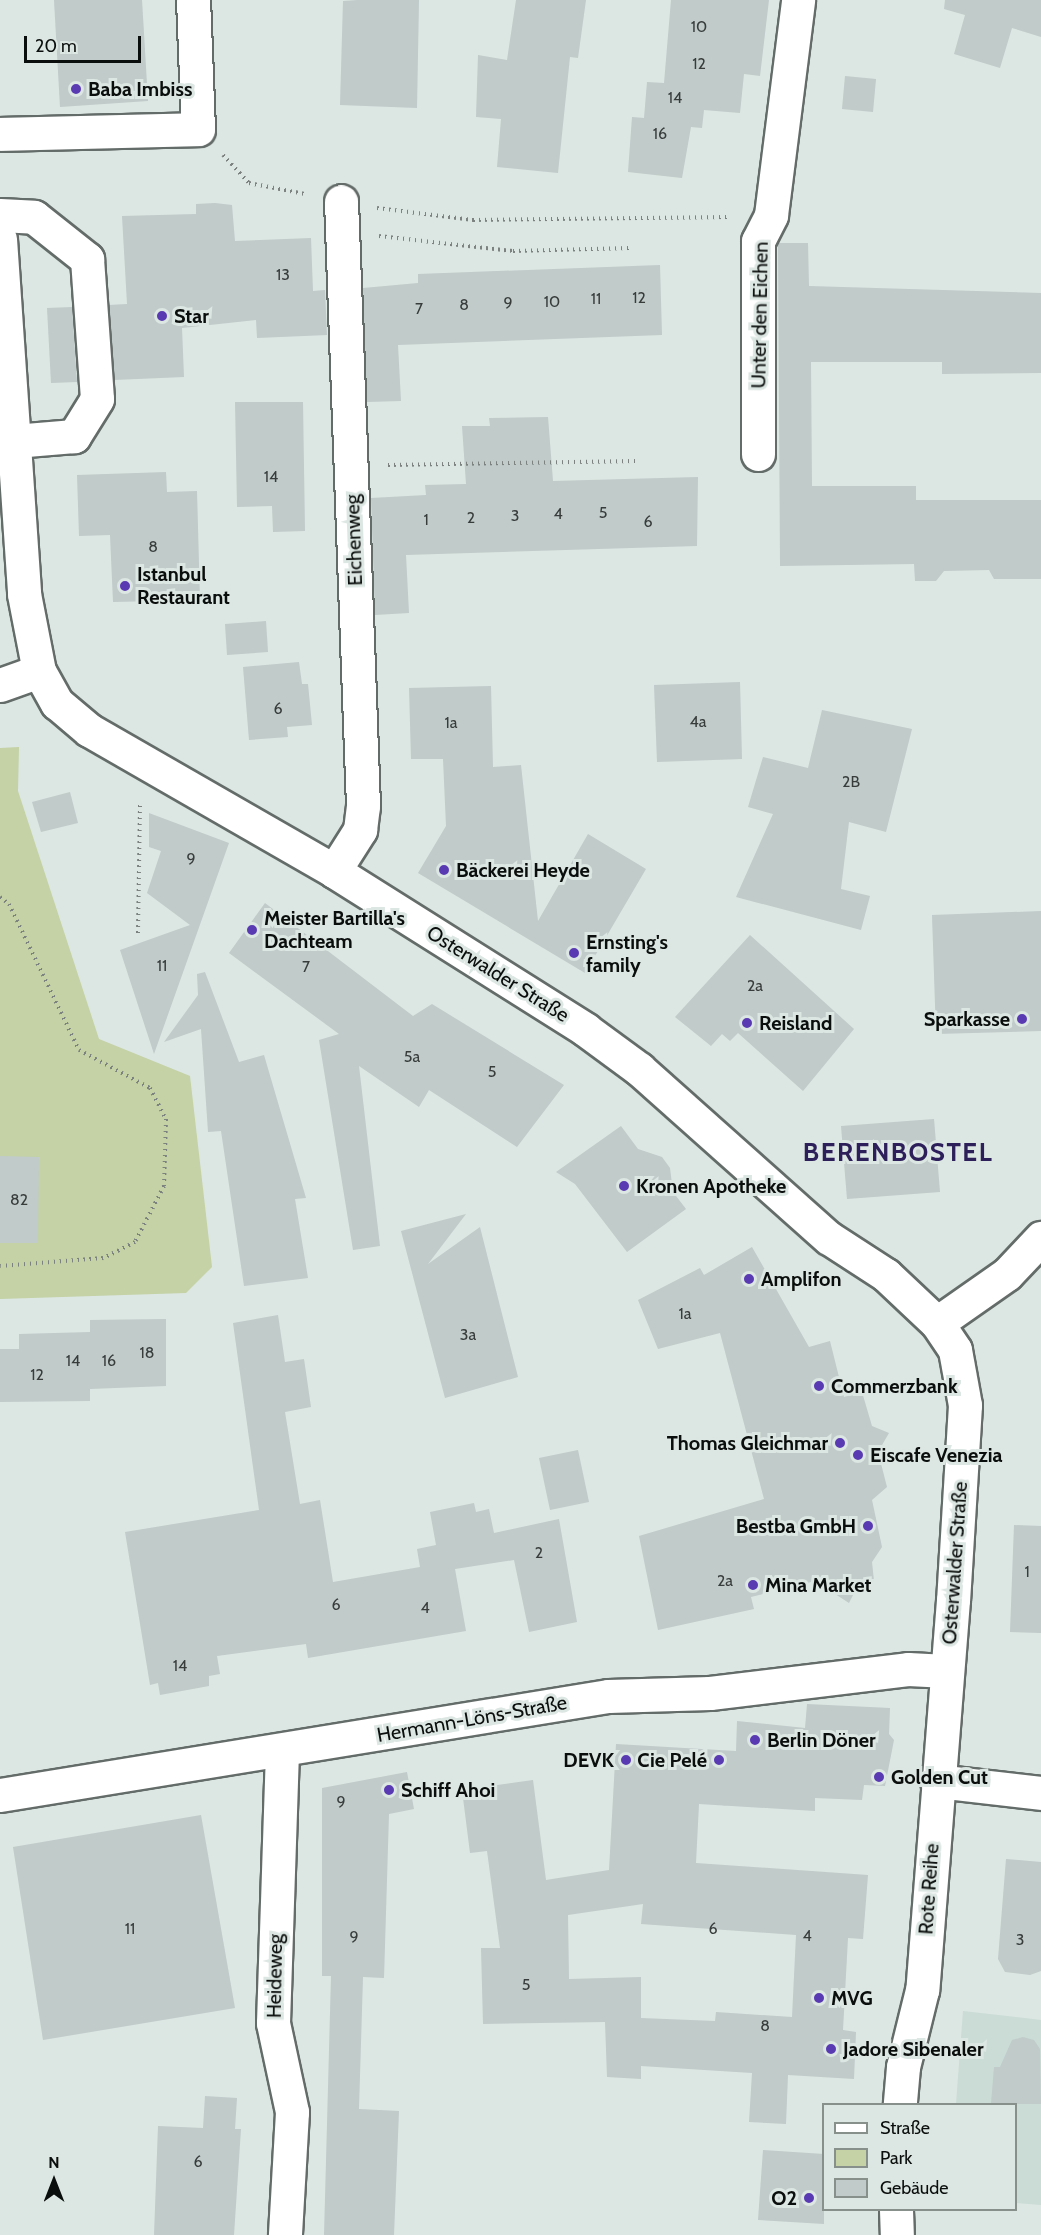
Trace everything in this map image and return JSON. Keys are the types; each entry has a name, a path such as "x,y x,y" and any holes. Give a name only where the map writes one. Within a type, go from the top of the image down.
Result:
{"street":[{"path":"0,134 198,129 193,0"},
{"name":"Unter den Eichen","path":"758,454 758,241 771,215 798,0"},
{"name":"Eichenweg","path":"334,872 360,830 363,806 341,201"},
{"path":"0,215 34,217 87,260 97,399 74,436 14,441"},
{"name":"Osterwalder Straße","path":"0,239 24,594 39,671 57,703 89,730 334,872 639,1069 829,1238 886,1275 937,1323 955,1350 965,1405 947,1671"},
{"path":"0,685 39,671"},
{"path":"937,1323 1007,1274 1041,1238"},
{"name":"Hermann-Löns-Straße","path":"0,1795 282,1751 608,1696 710,1693 908,1669 947,1671"},
{"name":"Rote Reihe","path":"900,2103 903,2067 922,1990 947,1671"},
{"name":"Heideweg","path":"282,1751 273,2023 292,2112 285,2235"},
{"path":"937,1781 1041,1793"},
{"path":"896,2211 897,2235"}],"path":[{"path":"198,129 249,183 341,201 473,220 771,215"},
{"path":"343,237 513,251 629,248"},
{"path":"351,465 635,461"},
{"path":"138,933 141,789"},
{"path":"0,897 9,904 79,1050 150,1088 166,1119 164,1186 135,1242 103,1258 0,1266"}],"shaded area":[{"path":"963,2011 1041,2020 1041,2205 1017,2203 1017,2103 956,2103"}],"green space":[{"path":"19,747 18,791 99,1039 190,1076 212,1267 186,1293 0,1299 0,748"}],"building":[{"path":"54,0 142,0 148,101 60,107"},
{"path":"419,0 417,108 340,105 343,1"},
{"path":"516,0 586,0 578,58 570,57 558,173 497,167 501,119 476,117 478,55 507,60"},
{"path":"671,0 769,0 760,76 744,74 740,113 704,110 702,128 691,127 682,178 628,172 632,117 644,118 647,82 664,83"},
{"path":"945,0 1041,0 1041,37 1012,28 1000,68 954,54 965,15 944,9"},
{"path":"845,76 876,79 873,112 842,109"},
{"path":"196,204 232,205 235,241 311,238 313,291 325,290 327,335 257,338 256,320 182,328 184,377 114,380 109,305 127,304 122,216 196,214"},
{"path":"778,243 808,243 809,286 1041,293 1041,373 942,374 942,362 811,362 812,486 916,486 916,500 1041,500 1041,579 994,579 989,570 944,571 936,581 915,581 914,564 780,566"},
{"path":"660,265 662,335 398,345 401,401 367,402 363,288 418,283 418,274"},
{"path":"72,307 77,382 51,383 47,308"},
{"path":"235,402 303,402 305,531 273,532 272,506 237,507"},
{"path":"548,417 553,481 698,477 697,546 406,555 409,613 375,615 371,498 426,495 425,485 466,484 462,426 490,426 489,418"},
{"path":"166,472 167,492 197,491 200,600 113,602 110,535 79,536 77,475"},
{"path":"266,621 268,652 227,655 225,624"},
{"path":"299,662 302,684 308,684 312,725 287,727 288,737 249,740 243,667"},
{"path":"740,682 742,759 657,762 654,685"},
{"path":"491,686 493,767 521,765 538,921 588,834 646,869 585,973 418,873 446,826 443,759 411,759 409,688"},
{"path":"822,710 912,729 886,832 849,822 841,889 870,896 861,930 736,897 773,814 748,807 763,757 808,768"},
{"path":"70,792 78,823 41,832 32,802"},
{"path":"149,813 229,843 154,1054 120,950 190,925 147,893 161,851 149,847"},
{"path":"265,903 413,1016 432,1004 564,1085 517,1147 429,1090 419,1107 359,1066 380,1246 353,1250 319,1040 339,1034 229,953"},
{"path":"1041,911 1041,1031 936,1034 932,915"},
{"path":"750,935 854,1029 803,1091 738,1033 730,1041 722,1034 711,1046 675,1017"},
{"path":"205,972 239,1062 264,1055 306,1198 295,1199 308,1278 244,1286 221,1131 208,1132 201,1029 164,1042 198,995 197,974"},
{"path":"934,1119 940,1192 847,1199 841,1126"},
{"name":"Kronen Apotheke","path":"621,1126 638,1149 662,1157 670,1168 673,1192 686,1209 627,1252 575,1184 556,1172"},
{"path":"0,1156 39,1157 38,1243 0,1243"},
{"path":"466,1214 428,1264 480,1227 518,1377 445,1398 401,1231"},
{"path":"752,1247 809,1347 830,1341 844,1397 862,1392 872,1426 889,1433 878,1452 887,1487 872,1500 882,1547 872,1562 874,1581 858,1585 849,1603 815,1581 751,1597 754,1609 658,1630 639,1536 764,1499 720,1333 658,1349 638,1300 700,1268 704,1275"},
{"path":"278,1315 285,1362 304,1359 311,1407 285,1412 300,1504 320,1500 333,1582 420,1567 417,1549 436,1545 430,1512 474,1503 476,1512 489,1509 494,1533 559,1519 577,1622 529,1632 514,1560 455,1569 466,1631 308,1658 306,1644 217,1656 220,1674 209,1676 209,1686 160,1695 158,1683 150,1685 125,1532 259,1510 233,1323"},
{"path":"166,1319 166,1386 90,1389 90,1401 0,1402 0,1349 19,1349 19,1334 90,1332 90,1320"},
{"path":"578,1450 589,1502 550,1510 539,1458"},
{"path":"1014,1525 1041,1526 1041,1633 1010,1632"},
{"path":"807,1704 890,1708 889,1734 894,1740 885,1786 864,1785 862,1800 815,1798 815,1811 699,1804 696,1863 868,1875 863,1939 848,1938 843,2030 856,2032 854,2079 788,2075 786,2124 749,2122 752,2073 641,2066 641,2079 607,2077 605,2022 483,2024 481,1948 500,1948 487,1851 470,1853 462,1790 533,1780 546,1880 609,1870 616,1744 736,1751 737,1721 805,1728","holes":["643,1904 641,1924 796,1935 792,2017 716,2012 715,2021 641,2018 641,1977 569,1979 568,1915"]},
{"path":"407,1772 414,1809 389,1814 384,1978 363,1977 359,2109 399,2111 394,2235 324,2235 331,1976 322,1976 322,1788"},
{"path":"201,1815 235,2008 43,2040 13,1847"},
{"path":"1006,1859 1041,1862 1041,1971 1030,1975 1005,1972 998,1959"},
{"path":"1023,2037 1034,2040 1040,2049 1041,2104 991,2103 994,2067 1000,2067 1012,2040"},
{"path":"205,2096 237,2098 235,2129 241,2129 234,2235 154,2235 158,2126 203,2128"},
{"path":"763,2150 822,2154 824,2224 758,2220"}],"place":[{"name":"Baba Imbiss","path":"76,89"},
{"name":"Star","path":"162,316"},
{"name":"Istanbul Restaurant","path":"125,586"},
{"name":"Bäckerei Heyde","path":"444,870"},
{"name":"Meister Bartilla's Dachteam","path":"252,930"},
{"name":"Ernsting's family","path":"574,953"},
{"name":"Sparkasse","path":"1022,1019"},
{"name":"Reisland","path":"747,1023"},
{"name":"Kronen Apotheke","path":"624,1186"},
{"name":"Amplifon","path":"749,1279"},
{"name":"Commerzbank","path":"819,1386"},
{"name":"Thomas Gleichmar","path":"840,1443"},
{"name":"Eiscafe Venezia","path":"858,1455"},
{"name":"Bestba GmbH","path":"868,1526"},
{"name":"Mina Market","path":"753,1585"},
{"name":"Berlin Döner","path":"755,1740"},
{"name":"DEVK","path":"626,1760"},
{"name":"Cie Pelé","path":"719,1760"},
{"name":"Golden Cut","path":"879,1777"},
{"name":"Schiff Ahoi","path":"389,1790"},
{"name":"MVG","path":"819,1998"},
{"name":"Jadore Sibenaler","path":"831,2049"},
{"name":"O2","path":"809,2198"}],"district":[{"name":"BERENBOSTEL","path":"898,1153"}]}
